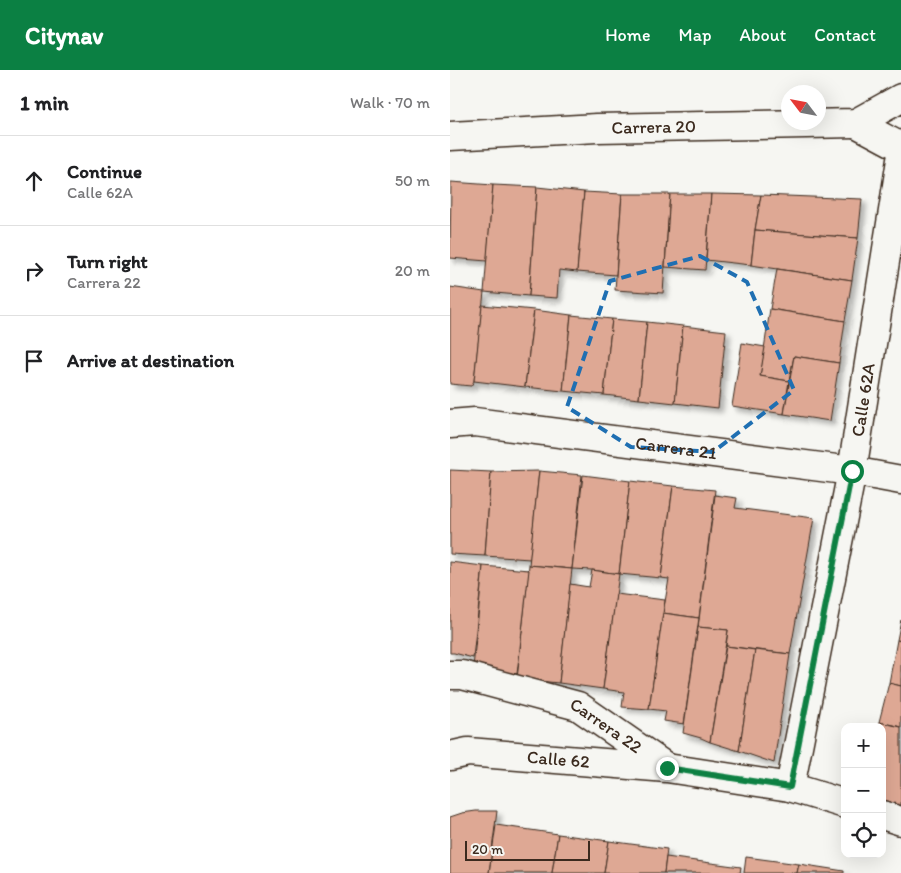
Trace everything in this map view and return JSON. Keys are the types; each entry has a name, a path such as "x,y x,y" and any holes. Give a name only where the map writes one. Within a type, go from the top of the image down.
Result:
{"street":[{"name":"Carrera 20","path":"450,136 597,128 856,123 901,98"},
{"name":"Carrera 20","path":"856,123 901,146"},
{"name":"Calle 62A","path":"790,787 852,471 901,160"},
{"name":"Carrera 21","path":"450,424 475,422 852,471 901,480"},
{"name":"Carrera 22","path":"450,675 462,674 578,706 667,768 790,787 841,803"},
{"name":"Calle 62","path":"450,756 468,752 667,768"},
{"path":"886,816 901,821"}],"highlighted area":[{"path":"700,256 747,282 794,390 713,452 631,447 567,407 610,281"}],"building":[{"path":"451,182 493,185 487,261 450,258"},
{"path":"493,185 537,187 529,296 484,292"},
{"path":"537,187 584,192 577,272 559,270 557,298 529,296"},
{"path":"584,192 622,194 616,275 577,272"},
{"path":"622,194 670,194 663,293 615,290"},
{"path":"670,194 711,194 705,270 665,267"},
{"path":"711,194 761,195 751,265 706,260"},
{"path":"761,195 862,199 858,238 755,230"},
{"path":"755,230 858,238 852,280 751,265"},
{"path":"777,269 852,280 845,321 770,309"},
{"path":"450,287 484,292 474,381 471,386 450,384"},
{"path":"482,305 534,310 525,387 474,381"},
{"path":"770,309 845,321 839,363 794,356 789,381 760,376"},
{"path":"534,310 571,315 563,391 525,387"},
{"path":"571,315 612,319 604,395 563,391"},
{"path":"612,319 647,322 639,399 604,395"},
{"path":"647,322 683,326 675,403 639,399"},
{"path":"683,326 726,331 718,408 675,403"},
{"path":"742,343 765,347 760,376 789,381 784,414 732,406"},
{"path":"794,356 839,363 830,421 784,414"},
{"path":"450,470 491,472 485,556 450,554"},
{"path":"539,471 530,559 485,556 491,472"},
{"path":"539,471 582,475 572,569 529,565"},
{"path":"583,475 630,481 619,574 572,569"},
{"path":"630,481 673,486 661,578 619,574"},
{"path":"673,486 715,490 699,618 663,613 669,579 661,578"},
{"path":"715,495 737,498 735,508 814,518 790,654 726,646 728,630 698,627"},
{"path":"450,562 483,566 473,658 450,653"},
{"path":"529,565 572,569 559,683 517,679"},
{"path":"483,566 529,570 517,674 473,668"},
{"path":"592,570 619,574 603,689 559,683 570,584 589,587"},
{"path":"616,594 665,600 649,709 622,707 624,692 603,689"},
{"path":"663,613 699,618 684,724 664,721 666,711 649,709"},
{"path":"901,620 901,641 897,640"},
{"path":"698,627 728,630 710,742 683,733"},
{"path":"897,640 901,641 901,686 889,683"},
{"path":"726,646 755,650 739,751 710,742"},
{"path":"755,650 790,654 774,763 739,751"},
{"path":"889,683 901,686 901,727 879,722"},
{"path":"886,724 901,727 901,807 886,804"},
{"path":"476,811 497,811 489,873 450,873 450,817"},
{"path":"496,825 558,834 552,873 489,873"},
{"path":"558,834 609,841 604,873 552,873"},
{"path":"609,841 667,849 664,873 604,873"},
{"path":"666,857 741,867 740,873 664,873"},
{"path":"746,857 799,864 797,873 744,873"},
{"path":"799,864 844,871 844,873 797,873"}],"route":[{"path":"667,768 790,787 852,471"}]}
